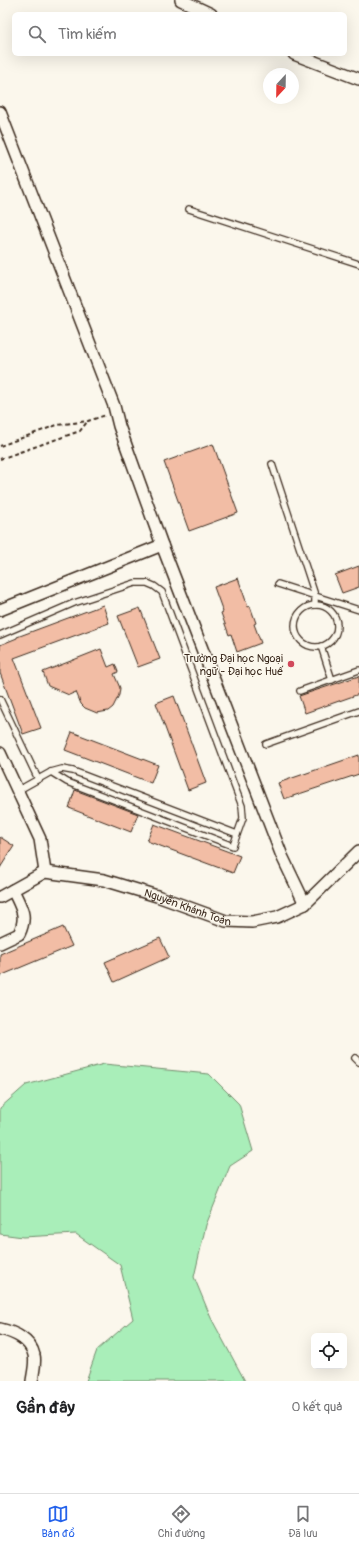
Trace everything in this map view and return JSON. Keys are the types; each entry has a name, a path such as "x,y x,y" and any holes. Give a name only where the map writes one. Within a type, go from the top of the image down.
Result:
{"street":[{"path":"181,0 207,12"},
{"path":"299,56 359,79"},
{"path":"0,112 115,412 162,546 282,856 305,904"},
{"path":"0,610 162,546"},
{"path":"0,753 40,839 45,872 0,897"},
{"name":"Nguyễn Khánh Toàn","path":"45,872 104,880 226,921 252,922 277,917 305,904 359,850"},
{"path":"0,943 19,934 23,926 24,918 13,890"},
{"path":"0,1329 20,1337 32,1349 35,1361 32,1381"}],"lane":[{"path":"189,209 359,264"},
{"path":"272,464 315,594 315,605"},
{"path":"0,635 74,603 135,583 146,583 162,592 242,806 243,818 233,846 67,782 51,772"},
{"path":"278,584 315,594 359,610"},
{"path":"315,605 323,606 330,610 335,617 337,625 336,633 332,640 321,646 311,646 306,644 298,634 296,627 297,619 301,612 307,607 315,605"},
{"path":"321,646 332,680"},
{"path":"300,691 359,670"},
{"path":"0,699 38,779"},
{"path":"266,744 359,711"},
{"path":"18,791 51,772 62,769 74,771 237,834"}],"path":[{"path":"0,446 57,425 88,421 115,412"},
{"path":"0,459 80,431 88,421"}],"green space":[{"path":"104,1064 209,1074 239,1104 253,1151 230,1166 206,1225 194,1277 211,1318 245,1381 86,1381 97,1350 133,1319 120,1265 76,1234 23,1237 0,1234 0,1108 26,1085"}],"building":[{"path":"213,444 238,513 189,531 164,462"},
{"path":"359,566 359,587 342,593 335,575"},
{"path":"238,578 248,607 250,606 256,623 254,624 261,643 237,652 231,634 229,635 221,613 223,612 214,587"},
{"path":"103,605 109,623 14,658 41,728 23,734 0,673 0,645 17,637"},
{"path":"140,608 160,659 138,667 118,616"},
{"path":"101,649 108,667 115,664 118,672 114,674 120,688 119,695 113,707 108,711 97,713 85,708 81,704 76,692 69,695 48,686 43,672"},
{"path":"359,676 359,694 305,713 299,696"},
{"path":"174,696 206,783 188,790 156,703"},
{"path":"72,732 158,765 151,783 65,750"},
{"path":"359,755 359,774 284,799 278,783"},
{"path":"75,790 138,814 131,832 69,808"},
{"path":"154,824 240,856 233,873 147,841"},
{"path":"0,837 14,846 0,868"},
{"path":"63,927 72,946 0,976 0,954"},
{"path":"160,938 169,957 114,982 105,962"}],"place":[{"name":"Trường Đại học Ngoại ngữ - Đại học Huế","path":"291,664"}]}
